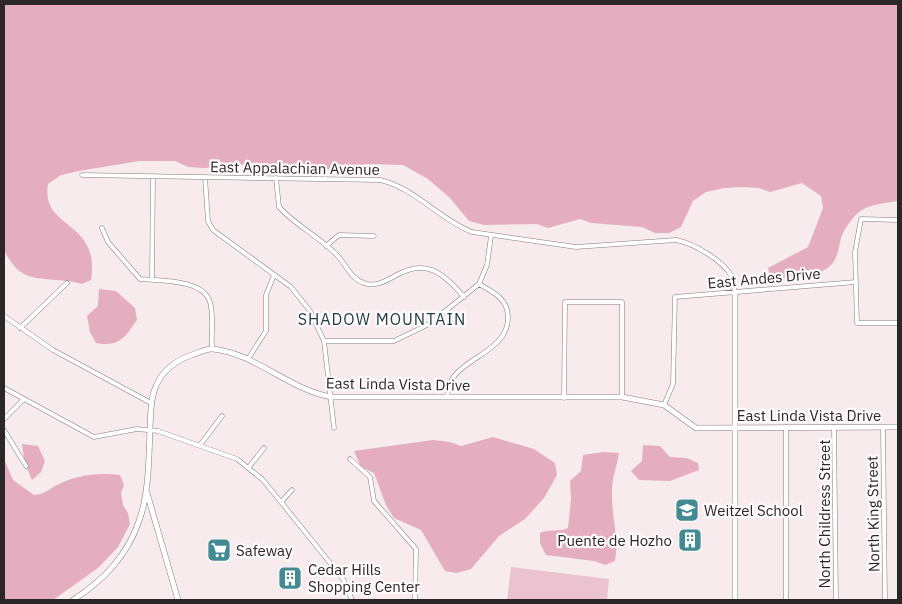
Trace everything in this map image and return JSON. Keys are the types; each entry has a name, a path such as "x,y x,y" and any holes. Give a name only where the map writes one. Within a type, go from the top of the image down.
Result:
{"street":[{"name":"East Appalachian Avenue","path":"82,176 380,180 400,186 457,227 490,236 576,247 676,240 685,242 697,248 727,270 732,278 735,293"},
{"path":"152,280 153,176"},
{"path":"205,177 208,221 213,230 291,287 310,310 324,341 332,397 334,428"},
{"path":"276,178 280,206 335,253 356,279 364,284 379,283 407,270 424,268 443,275 464,297"},
{"path":"898,220 861,219 855,252 858,323 898,323"},
{"path":"73,600 104,577 130,545 140,518 146,487 151,404 159,381 176,362 212,348 210,302 204,292 194,285 140,279 108,242 102,228"},
{"path":"326,246 339,235 374,236"},
{"path":"324,341 394,341 402,339 429,324 479,284 487,265 490,236"},
{"path":"248,359 266,331 266,295 274,275"},
{"name":"East Andes Drive","path":"664,405 673,384 674,297 856,282"},
{"path":"20,328 67,283"},
{"path":"447,397 454,376 499,341 507,327 508,314 504,303 495,293 479,284"},
{"path":"735,293 735,600"},
{"path":"564,398 565,302 622,302 622,397"},
{"path":"4,316 60,355 151,404"},
{"name":"East Linda Vista Drive","path":"212,348 248,359 315,394 332,397 622,397 664,405 696,428 898,427"},
{"path":"4,388 94,437 137,429 150,430 200,445 237,459 249,467 281,502 343,579 352,600"},
{"path":"4,419 23,400"},
{"path":"200,445 222,416"},
{"path":"786,427 786,600"},
{"name":"North Childress Street","path":"834,427 836,600"},
{"name":"North King Street","path":"883,428 885,600"},
{"path":"4,430 26,466"},
{"path":"249,467 264,448"},
{"path":"350,459 370,477 374,501 416,549 415,600"},
{"path":"146,487 153,518 178,600"},
{"path":"281,502 292,490"}],"shaded area":[{"path":"4,4 898,4 898,201 872,206 856,215 842,235 834,261 826,269 819,273 802,277 785,278 770,276 768,268 808,247 823,208 821,196 802,183 770,192 759,188 742,187 706,192 693,201 681,227 669,233 655,233 642,227 591,223 580,219 548,228 537,224 484,225 469,221 450,198 428,179 403,165 368,164 309,172 262,163 205,168 188,167 175,161 139,161 61,175 48,184 48,199 53,210 80,235 87,246 92,260 91,280 82,284 41,279 26,275 18,270 4,251"},
{"path":"99,289 116,291 135,308 137,320 121,340 111,344 96,343 90,332 87,316 98,306"},
{"path":"493,437 534,449 555,463 557,475 544,498 525,519 499,536 471,569 457,573 445,571 421,530 394,518 386,505 374,473 361,467 354,451 433,440 450,442 461,446"},
{"path":"22,444 38,446 45,461 41,472 32,480 25,464"},
{"path":"643,445 660,446 670,457 687,458 698,463 699,470 670,481 639,480 631,471 642,461"},
{"path":"603,452 619,453 612,489 616,545 615,561 605,565 594,561 546,555 540,543 540,533 568,528 571,499 570,481 581,471 583,455"},
{"path":"4,459 13,480 34,495 43,493 70,479 95,474 120,475 124,485 121,493 130,524 118,547 98,568 53,600 4,600"},
{"path":"511,567 609,579 607,600 507,600"}],"place":[{"name":"Weitzel School","path":"687,510"},
{"name":"Puente de Hozho","path":"690,540"},
{"name":"Safeway","path":"219,550"},
{"name":"Cedar Hills Shopping Center","path":"290,578"}],"district":[{"name":"SHADOW MOUNTAIN","path":"382,319"}]}
